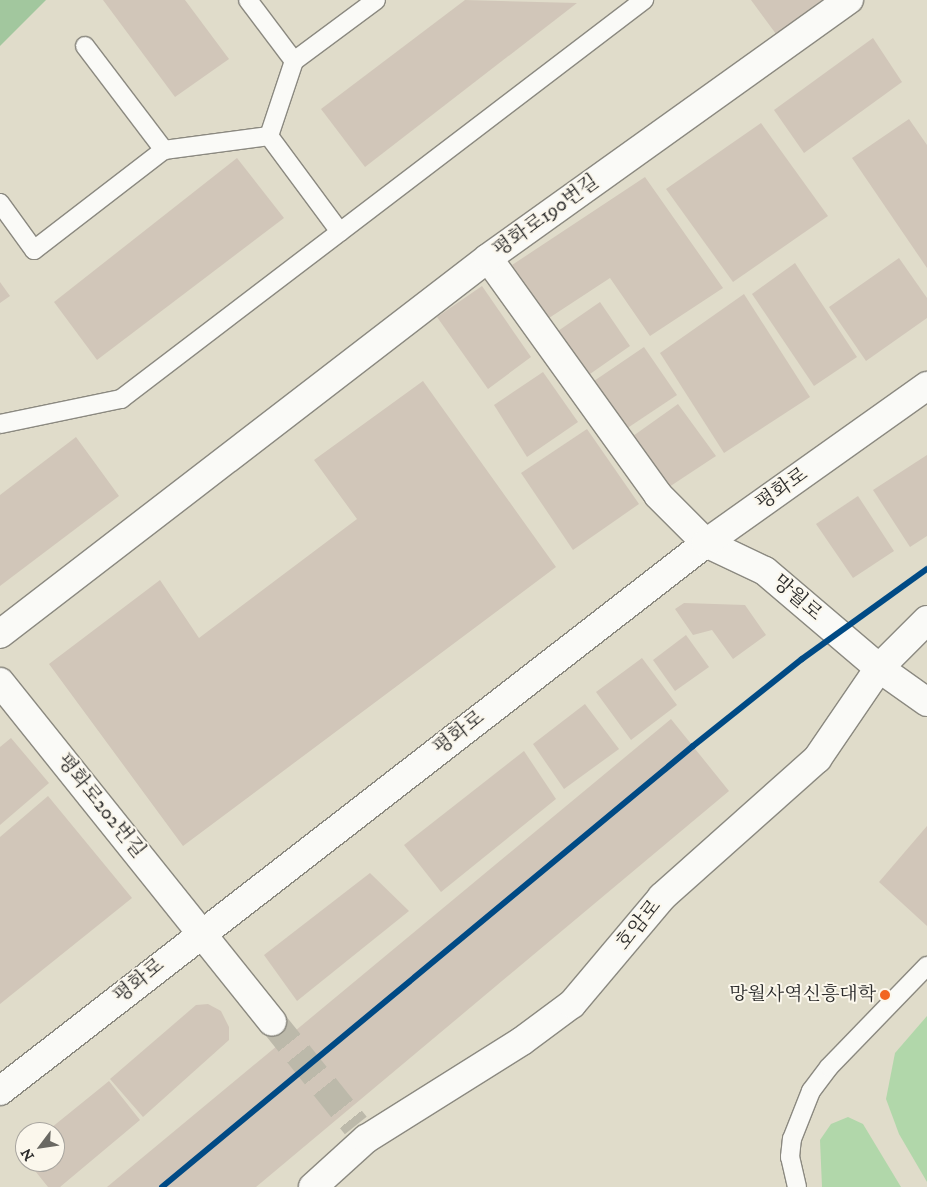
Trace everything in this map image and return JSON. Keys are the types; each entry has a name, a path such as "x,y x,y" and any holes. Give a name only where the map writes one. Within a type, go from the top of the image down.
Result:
{"street":[{"name":"평화로190번길","path":"706,543 658,495 488,258 849,0"},
{"path":"0,634 488,258"},
{"name":"평화로","path":"0,1091 203,930 706,543 927,386"},
{"name":"망월로","path":"706,543 765,571 879,668 927,702"},
{"name":"호암로","path":"313,1187 361,1132 522,1041 572,1004 662,897 817,759 879,668 927,620"},
{"name":"평화로202번길","path":"0,682 203,930 272,1021"}],"lane":[{"path":"248,0 294,62"},
{"path":"268,136 294,62 376,0"},
{"path":"0,424 121,399 644,0"},
{"path":"85,46 164,150"},
{"path":"268,136 340,232"},
{"path":"0,203 34,250 164,150 268,136"},
{"path":"797,1187 790,1157 792,1139 811,1091 927,966"}],"green space":[{"path":"0,0 46,0 0,46"},
{"path":"927,1016 927,1182 899,1134 886,1099 895,1053"},
{"path":"848,1117 863,1124 901,1187 822,1187 820,1140 831,1124"}],"building":[{"path":"103,0 185,0 229,59 175,97"},
{"path":"465,0 577,3 365,167 321,109"},
{"path":"751,0 822,0 776,34"},
{"path":"873,38 902,82 804,153 774,110"},
{"path":"909,119 927,145 927,268 852,158"},
{"path":"761,123 828,216 733,282 666,189"},
{"path":"237,158 284,218 97,360 54,302"},
{"path":"645,177 723,288 650,336 610,278 549,318 512,265"},
{"path":"899,258 927,298 927,318 866,361 829,307"},
{"path":"795,263 857,357 814,386 752,294"},
{"path":"0,282 10,296 0,303"},
{"path":"482,286 531,357 488,389 437,317"},
{"path":"744,294 810,397 724,453 660,353"},
{"path":"600,302 630,346 590,374 558,331"},
{"path":"644,347 677,395 626,429 594,381"},
{"path":"543,372 578,422 527,457 494,405"},
{"path":"423,381 556,567 183,846 49,664 160,580 199,638 357,519 314,460"},
{"path":"678,404 716,456 669,487 633,436"},
{"path":"587,429 639,504 573,550 521,473"},
{"path":"76,437 119,496 0,586 0,495"},
{"path":"927,455 927,536 910,547 873,490"},
{"path":"858,496 894,551 853,578 816,524"},
{"path":"684,603 745,605 766,635 733,659 712,630 693,635 675,609"},
{"path":"686,635 709,667 675,691 653,660"},
{"path":"642,658 677,705 631,740 596,692"},
{"path":"585,704 619,749 564,789 533,744"},
{"path":"671,719 729,791 256,1187 107,1187"},
{"path":"11,738 49,783 0,825 0,747"},
{"path":"524,751 556,799 441,892 404,845"},
{"path":"48,796 132,898 0,1004 0,837"},
{"path":"927,826 927,926 879,882"},
{"path":"370,873 409,911 297,1001 264,955"},
{"path":"208,1004 221,1011 229,1027 229,1040 143,1117 110,1079 196,1005"},
{"path":"109,1081 140,1120 60,1187 48,1187 36,1172 65,1172 65,1122 58,1122"}],"tunnel":[{"path":"272,1021 356,1126"}],"transit line":[{"path":"162,1187 693,746 802,659 927,569"}],"place":[{"name":"망월사역신흥대학","path":"885,995"}]}
